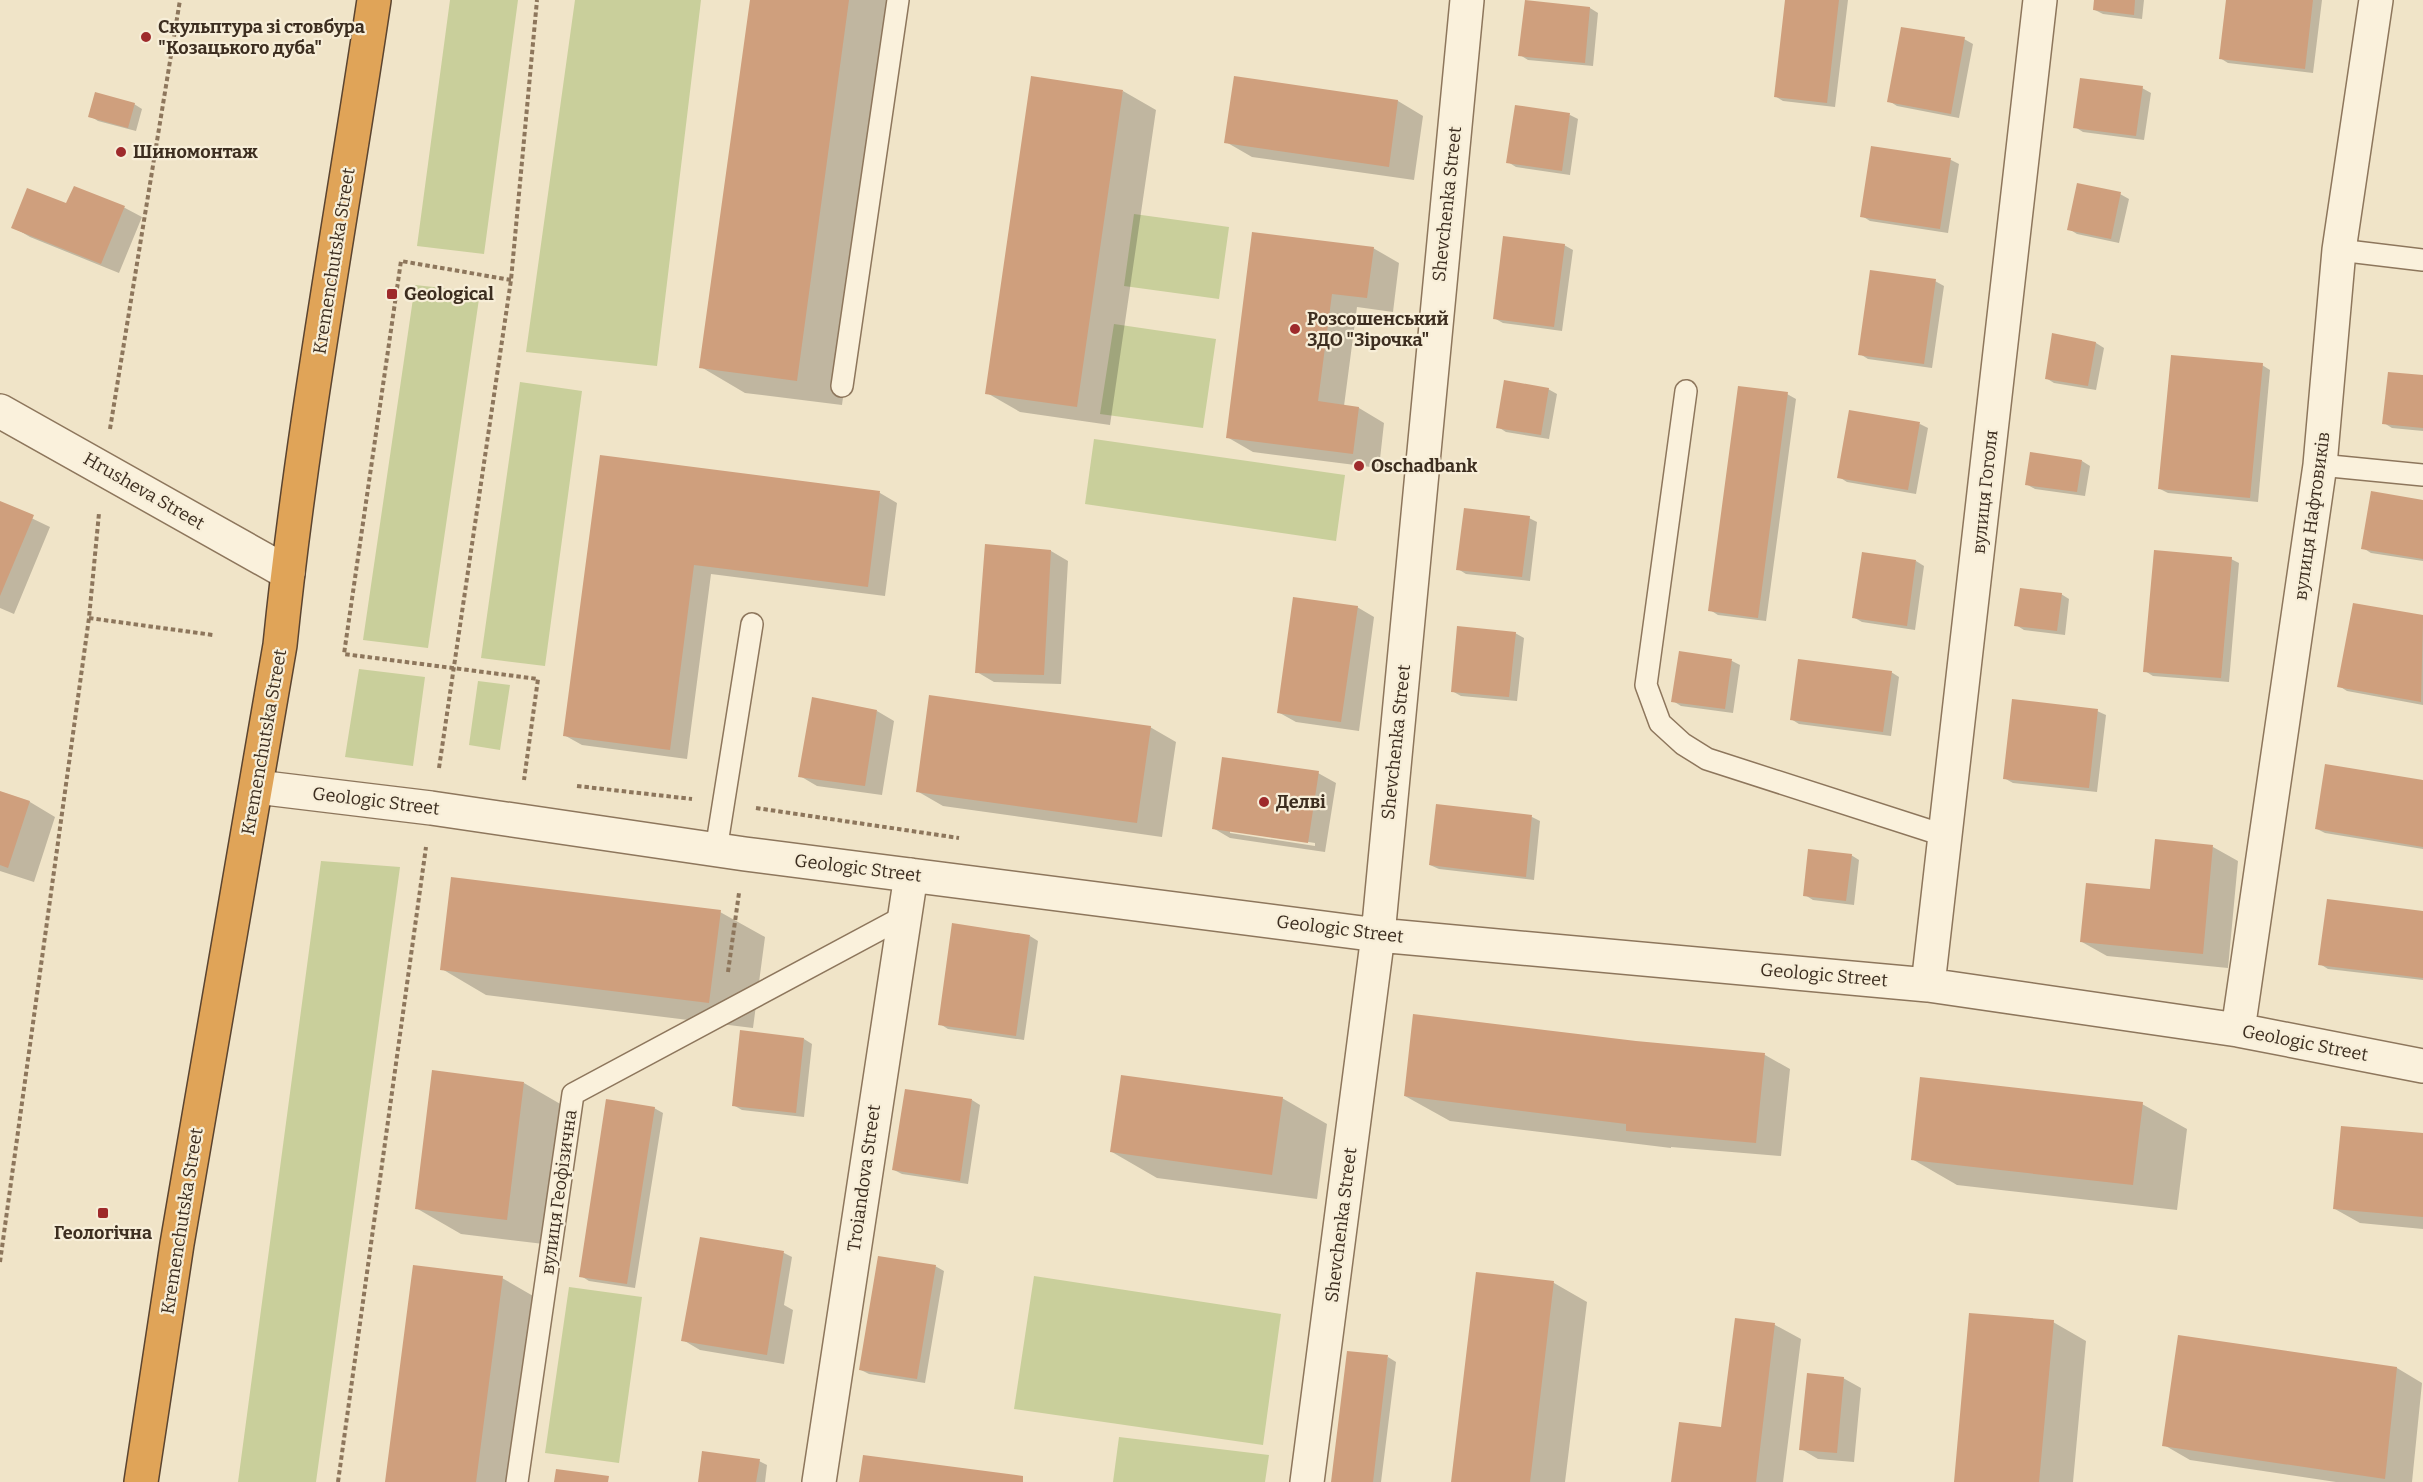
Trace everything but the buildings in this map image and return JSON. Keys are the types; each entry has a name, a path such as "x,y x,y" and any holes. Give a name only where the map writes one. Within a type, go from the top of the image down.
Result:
{"highway":[{"name":"Kremenchutska Street","path":"141,1482 177,1244 280,645 288,573 374,0"}],"street":[{"name":"Shevchenka Street","path":"1307,1482 1378,935 1467,0"},
{"name":"вулиця Гоголя","path":"1928,985 2040,0"},
{"name":"вулиця Нафтовиків","path":"2238,1030 2320,465 2339,250 2376,0"},
{"name":"Hrusheva Street","path":"0,411 288,573"},
{"name":"Geologic Street","path":"256,787 431,808 731,852 1378,935 1928,985 2238,1030 2423,1066"},
{"name":"Troiandova Street","path":"819,1482 911,875"}],"lane":[{"path":"842,387 898,0"},
{"path":"2339,250 2423,260"},
{"path":"1686,391 1646,684 1660,723 1683,744 1707,759 1946,836"},
{"path":"2320,465 2423,475"},
{"path":"731,852 752,624"},
{"name":"вулиця Геофізична","path":"517,1482 573,1094 722,1012 903,917"}],"path":[{"path":"0,1262 89,618 104,468 180,0"},
{"path":"338,1482 431,808 511,280 537,0"},
{"path":"511,280 401,261 344,654 538,679 524,780"},
{"path":"89,618 213,635"},
{"path":"722,1012 731,852"}],"green space":[{"path":"450,0 518,0 484,254 417,246"},
{"path":"575,0 701,0 657,366 526,352"},
{"path":"1134,214 1229,227 1219,299 1124,286"},
{"path":"415,285 480,292 428,648 363,640"},
{"path":"1114,324 1216,339 1203,428 1100,414"},
{"path":"520,382 582,391 545,666 481,658"},
{"path":"1094,439 1345,475 1336,541 1085,504"},
{"path":"359,669 425,677 413,766 345,757"},
{"path":"478,681 510,685 500,750 469,745"},
{"path":"321,861 400,867 316,1482 238,1482"},
{"path":"1034,1276 1281,1314 1263,1445 1014,1409"},
{"path":"569,1287 642,1297 619,1463 545,1453"},
{"path":"1119,1437 1269,1455 1265,1482 1113,1482"}],"place":[{"name":"Скульптура зі стовбура \"Козацького дуба\"","path":"146,37"},
{"name":"Шиномонтаж","path":"121,152"},
{"name":"Geological","path":"392,294"},
{"name":"Розсошенський ЗДО \"Зірочка\"","path":"1295,329"},
{"name":"Oschadbank","path":"1359,466"},
{"name":"Делві","path":"1264,802"},
{"name":"Геологічна","path":"103,1213"}]}
